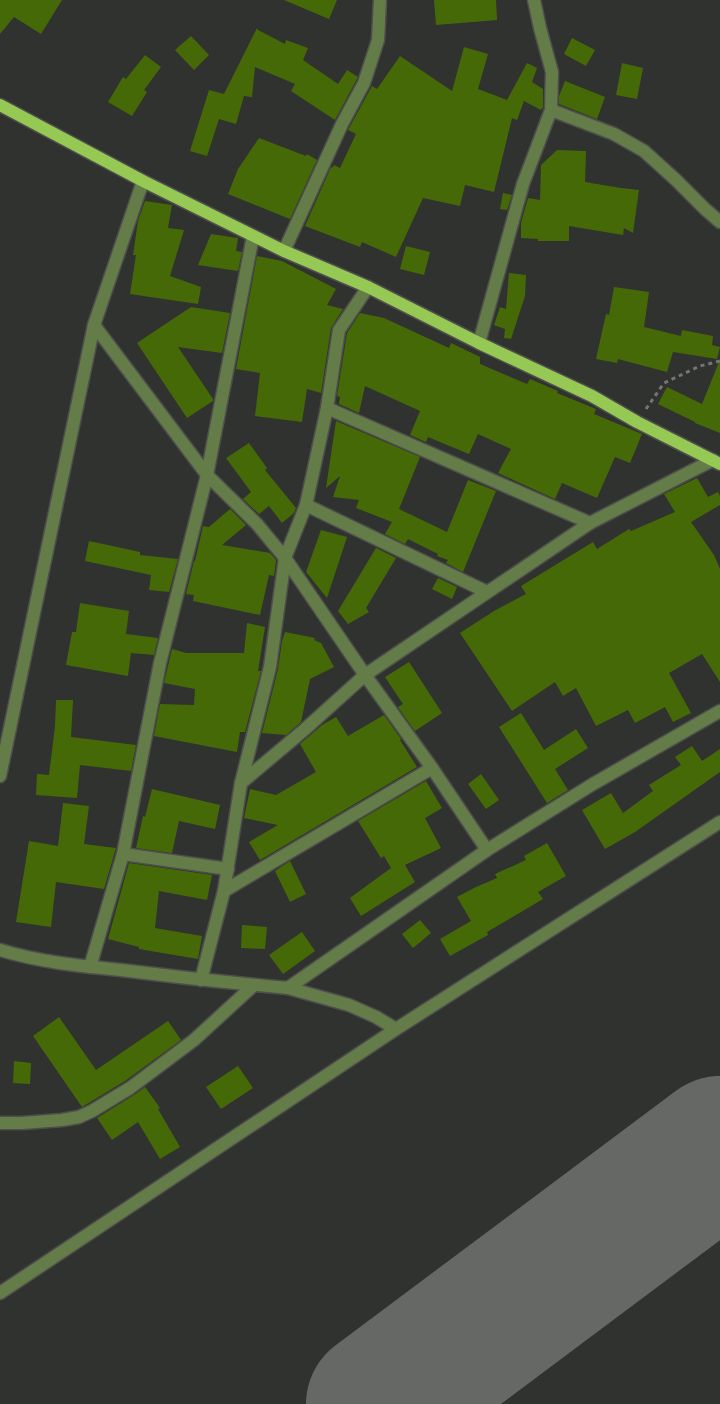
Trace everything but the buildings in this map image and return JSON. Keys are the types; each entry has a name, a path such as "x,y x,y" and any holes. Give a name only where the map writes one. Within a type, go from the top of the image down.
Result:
{"main road":[{"path":"0,105 143,181 284,251 368,287 479,343 592,396 637,422 716,462"}],"street":[{"path":"284,251 342,124 364,82 378,40 380,0"},
{"path":"479,343 523,184 551,110 552,72 534,0"},
{"path":"551,110 614,134 644,151 720,222"},
{"path":"0,776 94,325 143,181"},
{"path":"90,967 123,854 160,663 207,475 254,236"},
{"path":"201,980 224,891 240,783 270,667 285,558 306,505 327,408 339,330 368,287"},
{"path":"94,325 207,475 257,524 285,558 487,850"},
{"path":"327,408 590,523"},
{"path":"240,783 304,730 365,675 487,592 590,523 716,462"},
{"path":"306,505 487,592"},
{"path":"288,988 487,850 593,784 719,713"},
{"path":"224,891 432,768"},
{"path":"0,1293 396,1029 720,822"},
{"path":"123,854 228,869"},
{"path":"0,950 22,956 90,967 288,988 349,1005 376,1017 396,1029"},
{"path":"0,1123 62,1120 79,1117 92,1111 130,1088 194,1040 254,985"}],"path":[{"path":"637,422 664,383 700,366 720,361"}],"runway":[{"path":"379,1404 720,1149"}]}
